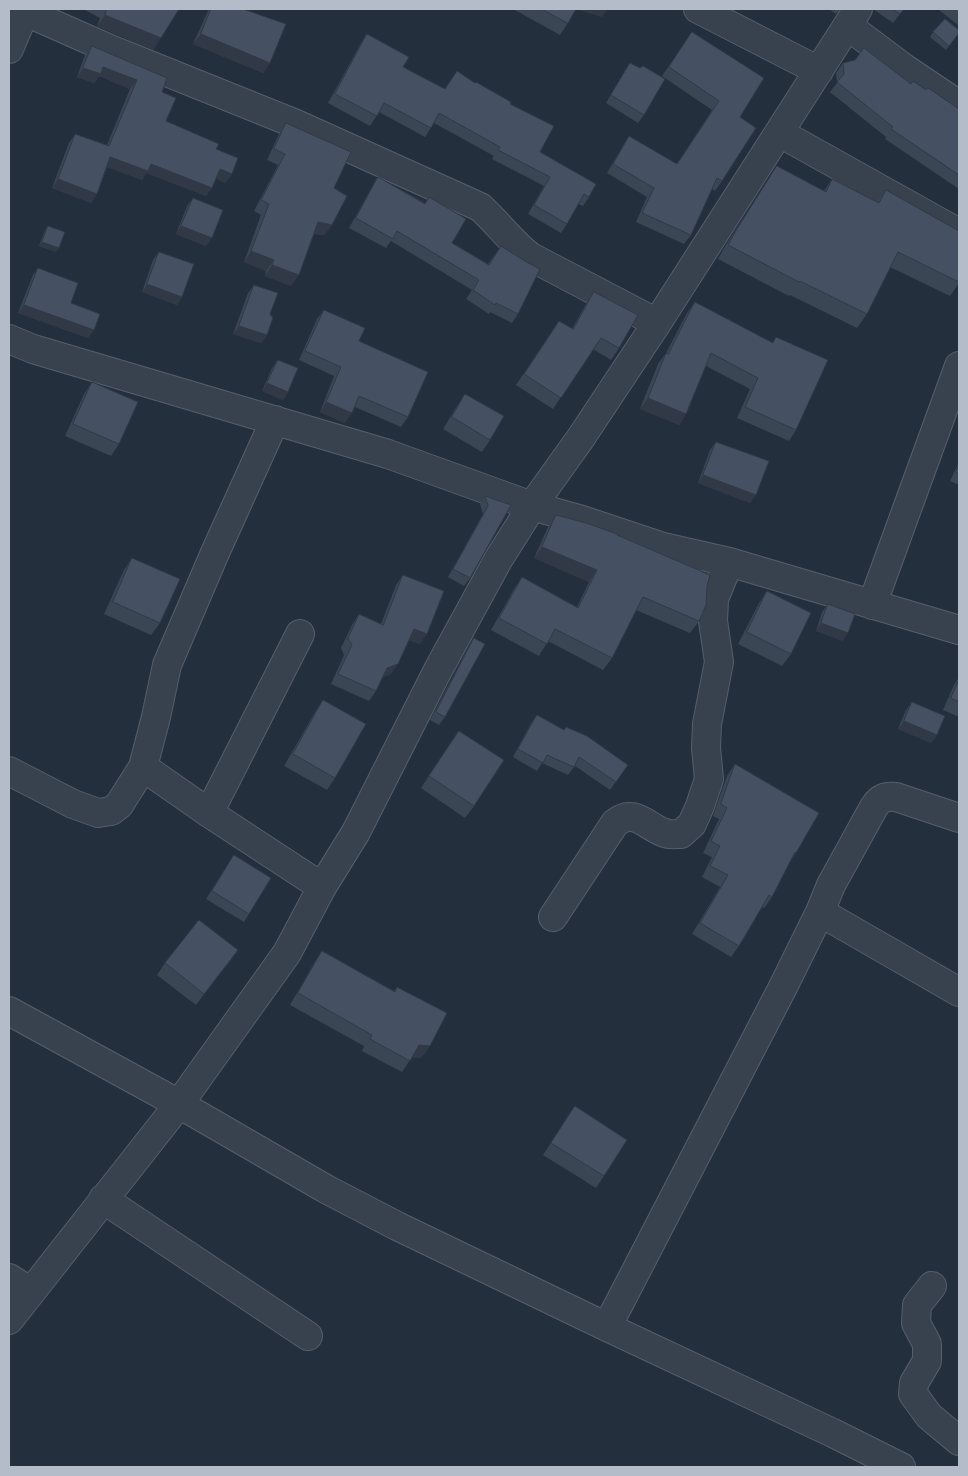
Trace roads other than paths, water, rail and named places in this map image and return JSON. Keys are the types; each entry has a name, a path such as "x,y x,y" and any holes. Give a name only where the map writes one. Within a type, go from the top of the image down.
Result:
{"street":[{"path":"698,9 819,71"},
{"path":"9,49 23,10 112,50 296,124 480,207 520,249 531,257 657,323"},
{"path":"9,1320 20,1285 103,1199 179,1104 287,952 322,888 356,832 438,670 493,569 532,506 580,439 657,323 853,17 904,68 959,106"},
{"path":"780,133 959,233"},
{"path":"9,339 42,351 388,454 532,506 582,520 663,547 729,562 959,630"},
{"path":"872,605 959,366"},
{"path":"9,771 73,804 98,813 110,811 119,805 143,767 167,665 275,420"},
{"path":"552,917 615,824 622,818 633,816 667,834 681,834 692,824 709,779 706,748 707,724 719,662 713,621 714,599 729,562"},
{"path":"209,813 300,634"},
{"path":"143,767 322,888"},
{"path":"607,1328 820,912 831,885 874,807 879,800 888,796 896,797 959,818"},
{"path":"820,912 959,992"},
{"path":"9,1011 179,1104 326,1189 397,1226 901,1467"},
{"path":"103,1199 308,1336"},
{"path":"932,1286 917,1306 916,1323 927,1344 927,1361 914,1383 913,1394 929,1416 959,1442"}]}
